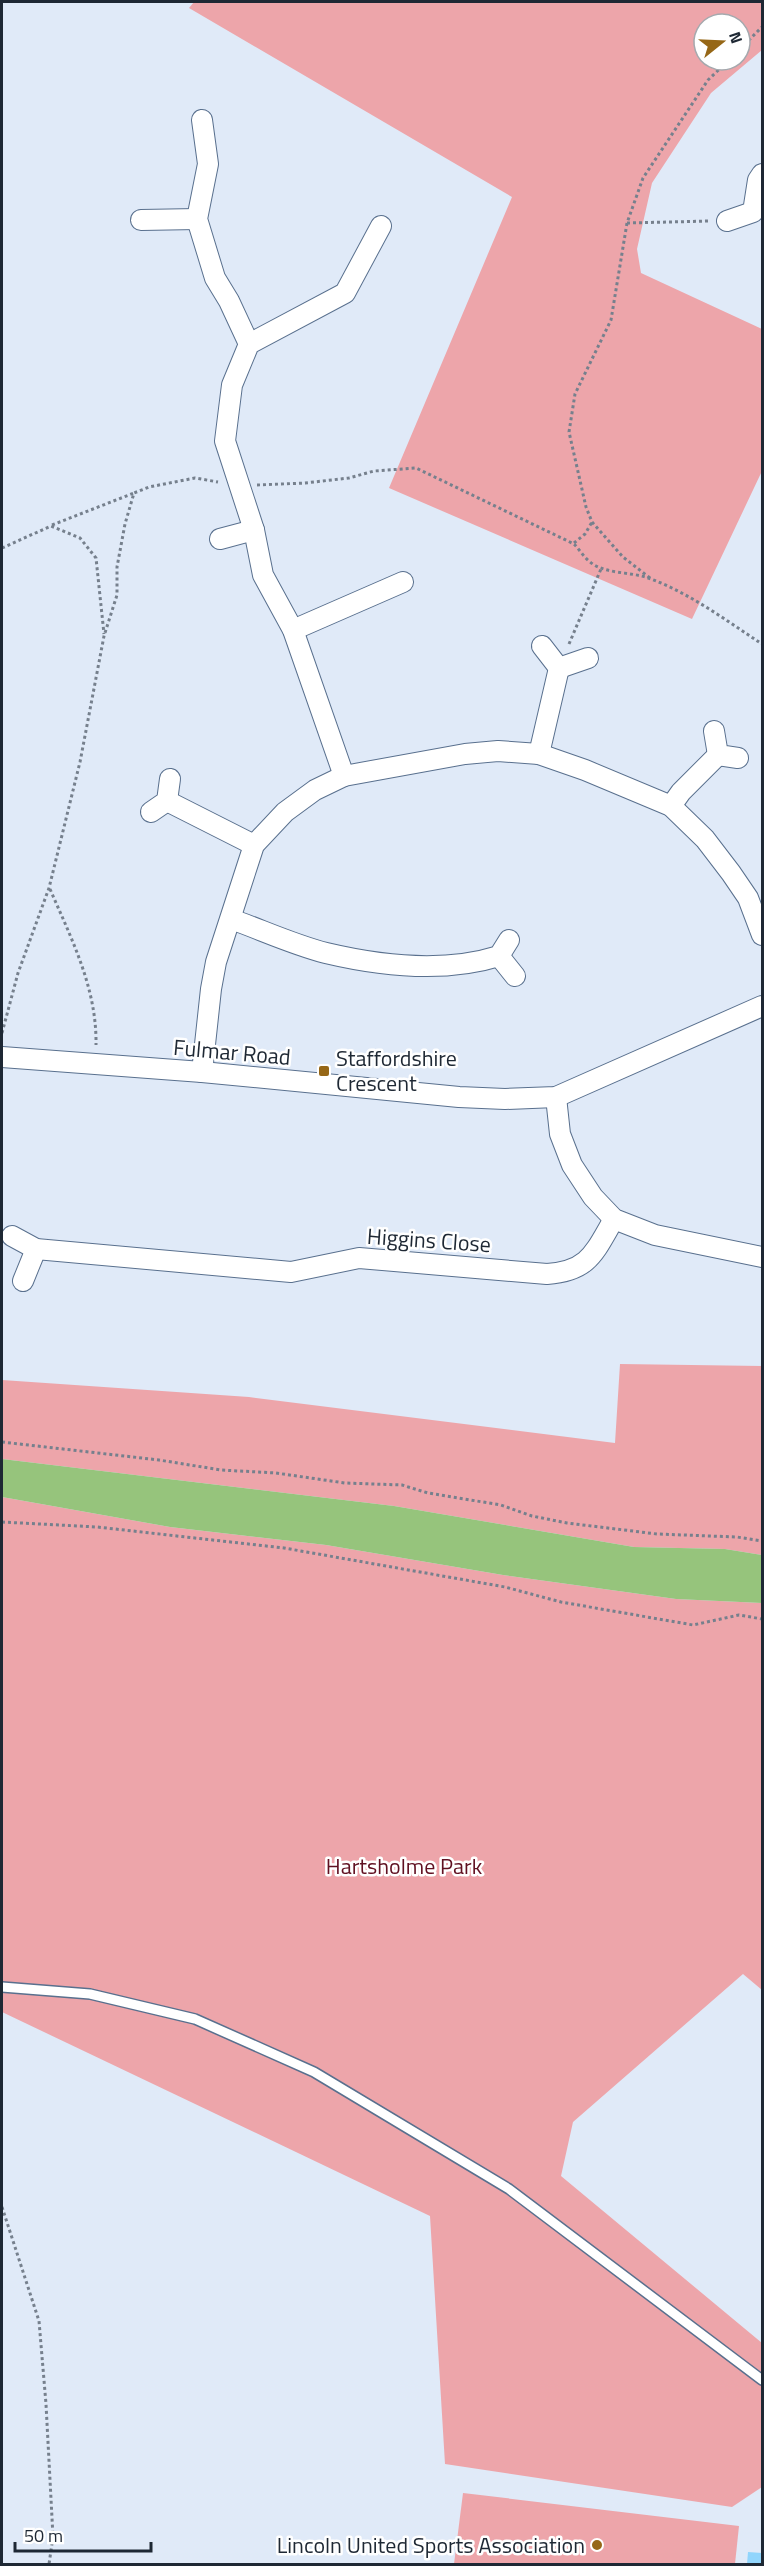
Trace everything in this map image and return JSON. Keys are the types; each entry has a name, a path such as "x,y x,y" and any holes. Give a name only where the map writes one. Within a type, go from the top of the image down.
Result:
{"street":[{"path":"202,120 208,164 196,219 214,278 230,301 249,344"},
{"path":"727,221 758,216 758,180 762,174"},
{"path":"141,220 196,219"},
{"path":"344,776 294,630 263,575 254,530 225,441 232,385 249,344 345,293 381,226"},
{"path":"220,539 254,530"},
{"path":"294,630 403,582"},
{"path":"542,646 559,668"},
{"path":"559,668 588,658"},
{"path":"538,754 559,668"},
{"path":"671,806 681,792 728,757 714,731"},
{"path":"202,1072 216,962 254,845 285,812 315,790 344,776 498,751 538,754 585,770 671,806 705,839 755,895 762,935"},
{"path":"151,812 167,801 170,779"},
{"path":"167,801 254,845"},
{"path":"231,919 325,952 369,960 452,966 476,963 504,948 515,976"},
{"name":"Fulmar Road","path":"2,1057 202,1072 459,1097 505,1099 556,1097 762,1006"},
{"path":"556,1097 560,1134 572,1166 593,1197 614,1219 655,1235 762,1257"},
{"name":"Higgins Close","path":"12,1236 36,1249 291,1272 359,1258 546,1274 567,1273 582,1265 595,1250 614,1219"},
{"path":"23,1281 36,1249"}],"lane":[{"path":"2,1987 90,1994 195,2019 314,2072 509,2189 762,2380"}],"path":[{"path":"651,579 623,557 592,522 586,507 569,432 575,394 611,320 627,223 643,178 708,80 716,72"},
{"path":"627,223 727,221"},
{"path":"2,548 149,487 195,478 239,486 305,483 349,478 374,471 416,468 574,544 589,561 602,569 628,572 651,579 697,602 762,644"},
{"path":"2,1033 18,973 49,888 80,762 104,636 117,595 119,556 134,493"},
{"path":"574,544 585,534 592,522"},
{"path":"51,526 80,538 96,558 104,636"},
{"path":"559,668 602,569"},
{"path":"49,888 77,951 89,986 96,1021 96,1065"},
{"path":"2,1442 139,1457 221,1470 276,1473 345,1483 402,1485 428,1493 501,1505 532,1516 567,1523 657,1534 737,1537 762,1541"},
{"path":"2,1522 97,1527 284,1548 484,1583 561,1602 693,1625 739,1615 762,1619"},
{"path":"2,2207 39,2321 53,2537 49,2565"}],"green space":[{"path":"194,2 762,2 762,50 752,58 752,12 692,12 692,72 736,72 711,93 652,183 637,249 641,273 762,329 762,471 692,619 389,488 512,197 189,8"},
{"path":"620,1364 762,1366 762,1555 725,1549 634,1547 394,1506 2,1459 2,1380 249,1397 615,1443"},
{"name":"Hartsholme Park","path":"2,1497 170,1527 326,1545 503,1575 676,1599 762,1603 762,1990 743,1974 573,2122 561,2176 762,2343 762,2487 732,2507 445,2464 430,2216 2,2012"},
{"name":"Lincoln United Sports Association","path":"463,2493 739,2526 735,2564 454,2564"}],"shaded area":[{"path":"2,1459 394,1506 634,1547 725,1549 762,1555 762,1603 676,1599 503,1575 326,1545 170,1527 2,1497"}],"building":[{"path":"748,2552 762,2553 762,2564 747,2564"}],"place":[{"name":"Staffordshire Crescent","path":"324,1071"},
{"name":"Lincoln United Sports Association","path":"597,2545"}]}
